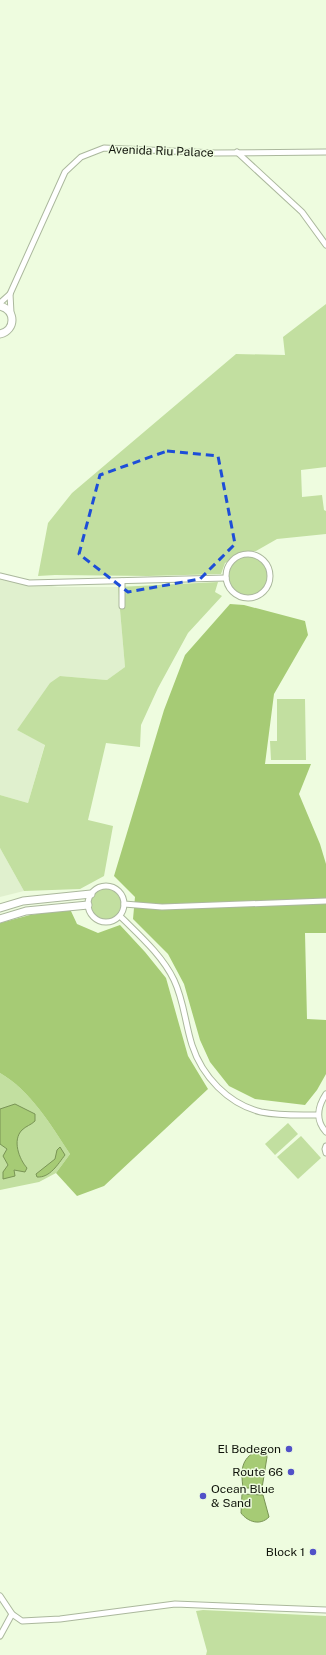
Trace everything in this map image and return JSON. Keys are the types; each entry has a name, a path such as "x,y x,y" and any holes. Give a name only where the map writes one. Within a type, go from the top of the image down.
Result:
{"street":[{"name":"Avenida Riu Palace","path":"0,303 10,294 65,172 81,157 104,148 237,152 326,152"},
{"path":"237,152 302,212 326,245"},
{"name":"Avenida Riu Palace","path":"10,294 11,313"},
{"path":"0,306 8,310 12,317 11,326 5,333 0,334"},
{"path":"243,555 255,556 262,560 267,565 269,572 267,587 263,593 251,598 244,598 233,593 229,588 226,578 228,566 237,557 243,555"},
{"path":"0,576 29,583 226,578"},
{"path":"122,581 122,606"},
{"path":"0,908 23,901 91,894 100,887 111,886 120,893 124,904 120,916 109,922 103,922 93,916 88,905 91,894"},
{"path":"124,904 162,907 326,902"},
{"path":"0,919 26,911 88,905"},
{"path":"120,916 160,958 174,980 183,1004 192,1044 198,1061 215,1086 238,1102 260,1112 285,1115 318,1115"},
{"path":"326,1094 321,1102 318,1115 326,1132"},
{"path":"326,1146 326,1153"},
{"path":"0,1596 12,1614 22,1621 60,1619 175,1604 326,1610"},
{"path":"0,1636 12,1614"}],"highlighted area":[{"path":"167,451 218,456 235,544 200,579 128,592 79,554 100,475"}],"shaded area":[{"path":"326,304 326,467 301,470 302,497 322,495 324,510 326,511 326,534 277,539 256,551 245,551 225,563 221,574 148,576 38,576 48,523 72,493 236,354 285,355 283,337"},
{"path":"248,554 260,558 266,564 270,576 266,588 260,594 248,598 236,594 230,588 226,576 230,564 236,558"},
{"path":"0,578 58,587 118,587 125,667 107,680 60,676 17,730 45,744 28,803 0,795"},
{"path":"218,582 215,592 222,596 188,633 158,688 141,725 140,747 106,743 88,820 113,826 104,876 80,889 24,891 0,848 0,795 28,803 45,745 17,730 50,683 60,676 107,680 125,667 118,587"},
{"path":"230,604 244,605 305,621 308,635 274,694 265,764 311,764 299,794 320,844 326,864 326,933 305,933 307,1019 326,1020 326,1074 317,1090 305,1105 255,1099 229,1086 210,1062 200,1040 184,984 168,954 133,919 135,897 114,876 164,710 185,655"},
{"path":"277,699 305,699 306,760 271,760 270,741 277,741"},
{"path":"0,848 24,891 0,897"},
{"path":"109,886 119,891 123,897 123,911 119,917 113,921 103,922 93,917 89,911 88,901 93,891 99,887"},
{"path":"70,909 77,924 98,933 120,925 166,978 188,1056 208,1089 104,1186 77,1196 56,1173 70,1154 30,1098 11,1080 0,1073 0,923 30,915"},
{"path":"0,1073 11,1080 30,1098 70,1154 56,1173 39,1182 0,1190"},
{"path":"15,1104 35,1114 35,1121 22,1130 17,1139 19,1155 27,1168 25,1172 14,1170 15,1176 3,1179 3,1172 8,1165 3,1156 7,1149 0,1144 0,1109"},
{"path":"288,1123 298,1134 275,1155 265,1144"},
{"path":"301,1136 321,1158 298,1179 277,1157"},
{"path":"60,1147 65,1155 60,1162 50,1173 42,1177 37,1177 36,1174 55,1159 57,1150"},
{"path":"258,1450 266,1452 267,1457 262,1488 243,1488 243,1466 248,1457"},
{"path":"242,1494 263,1495 269,1517 266,1520 258,1522 247,1519 241,1513"},
{"path":"203,1610 326,1616 326,1655 206,1655 207,1651 196,1611"}],"place":[{"name":"El Bodegon","path":"289,1449"},
{"name":"Route 66","path":"291,1472"},
{"name":"Ocean Blue & Sand","path":"203,1496"},
{"name":"Block 1","path":"313,1552"}]}
